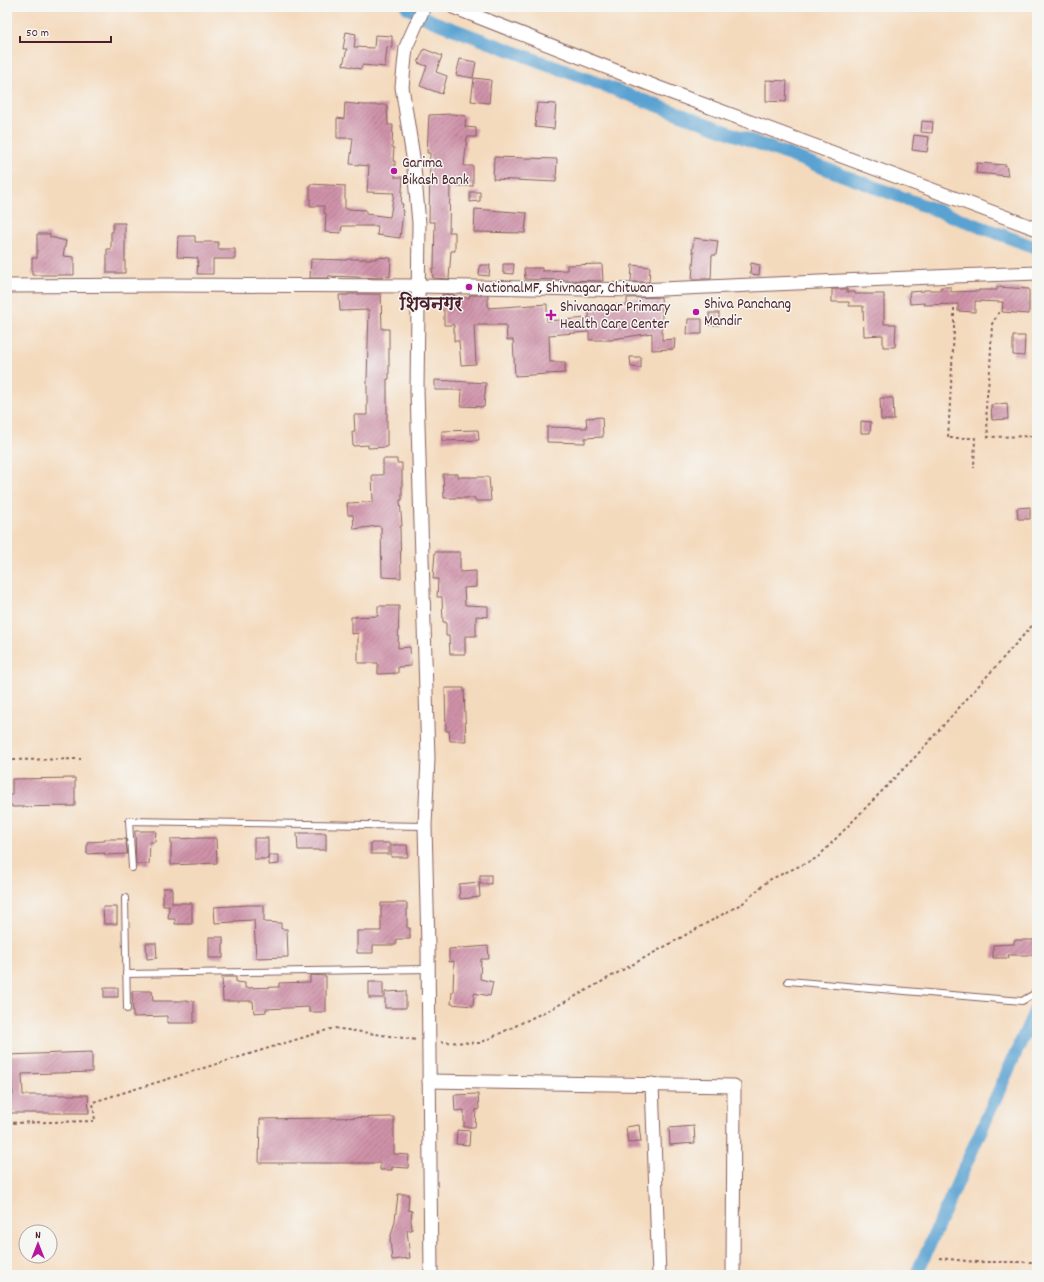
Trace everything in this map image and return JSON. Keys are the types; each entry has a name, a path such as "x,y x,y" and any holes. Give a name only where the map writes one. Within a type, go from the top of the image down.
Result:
{"street":[{"path":"424,7 414,26 406,47 402,87 413,157 419,223 417,391 428,758 426,826 431,1275"},
{"path":"452,7 659,88 1037,229"},
{"path":"7,286 418,286 639,290 1037,273"},
{"path":"429,1081 734,1086 732,1275"},
{"path":"652,1084 659,1275"}],"lane":[{"path":"132,868 129,821 426,826"},
{"path":"125,898 127,1009"},
{"path":"126,974 428,969"},
{"path":"788,981 1022,1001 1034,994 1037,987"}],"path":[{"path":"954,308 948,438 975,438 974,468"},
{"path":"999,312 992,324 991,364 986,405 988,437 1037,436"},
{"path":"7,1122 95,1121 93,1102 334,1028 429,1042 480,1043 567,1001 743,903 769,880 817,858 916,756 1037,620"},
{"path":"7,760 81,759"},
{"path":"939,1258 976,1262 1037,1262"}],"building":[{"path":"346,32 356,34 354,47 374,48 375,35 392,36 392,48 387,47 385,67 362,65 361,69 343,65 347,49 343,49"},
{"path":"424,49 442,56 436,72 447,76 442,94 420,86 427,66 418,63"},
{"path":"460,59 476,62 473,78 456,75"},
{"path":"474,78 491,80 489,103 471,101"},
{"path":"766,80 787,81 786,102 766,101"},
{"path":"345,103 387,105 388,125 393,125 392,147 394,148 393,161 395,161 395,178 403,177 401,204 403,204 403,211 400,238 377,235 378,226 342,226 341,233 325,232 326,213 324,213 324,206 310,206 310,184 345,186 345,209 366,210 366,214 390,217 394,193 367,192 369,166 350,164 353,138 337,138 337,118 344,119"},
{"path":"537,103 556,104 554,129 535,127"},
{"path":"453,114 466,116 465,127 476,128 476,137 467,137 464,166 473,166 473,186 450,186 449,232 455,232 455,251 451,251 449,279 433,278 432,268 434,268 435,222 429,222 430,153 427,153 429,115"},
{"path":"922,121 933,122 932,133 921,132"},
{"path":"914,135 929,137 927,152 912,150"},
{"path":"494,157 557,159 556,182 493,179"},
{"path":"977,163 1006,165 1008,176 976,173"},
{"path":"470,192 480,192 480,201 470,202"},
{"path":"475,209 527,213 525,233 474,232"},
{"path":"113,223 125,223 125,273 107,273 107,249 111,249 111,232 113,232"},
{"path":"37,234 50,234 50,237 66,241 63,256 74,257 74,275 32,275 32,258 37,258"},
{"path":"178,236 195,236 195,242 218,242 218,249 235,249 235,259 213,259 213,274 197,274 198,258 177,257"},
{"path":"694,238 718,241 716,255 712,255 711,279 692,279 694,252 692,252"},
{"path":"376,257 391,258 390,277 329,276 328,278 310,278 311,259 347,260 376,259"},
{"path":"751,263 760,265 759,275 750,274"},
{"path":"503,264 514,264 513,274 503,273"},
{"path":"602,264 603,281 525,279 524,268 542,268 542,271 567,270 567,265"},
{"path":"480,265 490,265 489,276 479,275"},
{"path":"632,265 650,267 649,282 631,282"},
{"path":"941,287 951,287 951,292 997,290 997,287 1029,289 1029,314 1002,312 1003,302 975,301 975,312 958,311 958,304 910,304 909,292 941,290"},
{"path":"832,289 847,289 847,292 855,292 855,294 884,294 884,324 896,324 895,347 883,347 883,335 864,336 863,306 849,306 849,302 832,302"},
{"path":"381,294 382,329 389,329 387,447 368,448 368,445 353,446 352,432 355,432 354,415 367,415 369,310 340,311 339,295"},
{"path":"442,294 454,295 454,297 469,298 470,295 488,295 488,308 547,304 547,321 589,318 589,305 627,305 627,298 661,297 662,340 675,339 674,349 652,350 652,333 613,340 589,340 589,332 549,335 550,362 565,362 565,373 515,376 513,340 507,340 506,325 474,325 476,364 461,365 459,341 454,341 454,325 444,325"},
{"path":"709,313 719,313 719,325 709,325"},
{"path":"688,319 702,319 702,334 687,334"},
{"path":"1013,336 1025,336 1024,356 1013,355"},
{"path":"630,357 641,357 641,368 631,367"},
{"path":"435,380 486,383 484,407 461,406 462,390 435,390"},
{"path":"880,398 893,398 894,420 881,420"},
{"path":"1007,403 1008,419 992,420 991,405"},
{"path":"602,417 603,437 585,438 585,443 547,442 547,427 587,428 586,418"},
{"path":"861,421 871,422 870,433 861,433"},
{"path":"478,430 479,440 442,441 442,431"},
{"path":"383,459 397,459 397,463 402,463 402,500 400,500 402,526 400,526 401,578 382,577 381,527 378,526 354,529 353,515 348,515 347,503 373,502 372,475 383,475"},
{"path":"443,474 458,474 458,477 489,477 491,501 475,501 475,498 444,498"},
{"path":"1030,507 1030,519 1018,519 1017,508"},
{"path":"435,552 460,552 460,572 476,571 476,587 464,588 465,605 488,606 488,617 476,616 476,636 465,636 465,654 450,654 449,636 446,636 446,622 443,622 442,597 437,597 438,579 433,579"},
{"path":"378,606 399,606 398,648 410,647 411,666 398,667 398,673 378,674 378,663 358,663 358,633 351,634 351,617 378,616"},
{"path":"445,688 464,688 466,741 450,741 449,731 446,731"},
{"path":"75,778 75,806 12,807 12,805 7,805 7,795 12,795 12,779"},
{"path":"135,831 156,831 155,842 150,842 149,864 136,864"},
{"path":"297,833 326,833 326,850 298,850"},
{"path":"216,838 217,863 171,865 171,839"},
{"path":"254,838 268,838 268,859 254,859"},
{"path":"105,839 126,839 127,854 87,854 87,842 105,841"},
{"path":"371,843 389,843 389,854 371,854"},
{"path":"391,845 407,845 408,857 391,857"},
{"path":"269,855 279,855 279,864 269,865"},
{"path":"480,875 491,875 491,884 480,884"},
{"path":"479,882 480,897 460,899 459,884"},
{"path":"163,888 172,888 172,903 192,903 192,924 175,924 175,919 168,919 169,906 163,906"},
{"path":"381,903 407,903 407,928 410,928 410,939 396,939 396,945 373,945 373,953 357,953 357,931 381,931"},
{"path":"264,905 264,922 281,923 281,929 287,929 288,957 256,958 254,920 215,923 214,907"},
{"path":"103,907 117,907 117,924 104,924"},
{"path":"209,937 223,937 223,958 209,958"},
{"path":"1014,940 1034,940 1034,955 1008,955 1009,958 993,958 993,945 1014,944"},
{"path":"146,943 156,943 157,958 147,959"},
{"path":"488,946 489,959 481,959 480,979 493,982 490,996 474,993 473,1006 451,1004 454,961 449,962 449,949"},
{"path":"310,975 326,976 326,1012 309,1012 309,1007 266,1009 266,1012 254,1013 253,1001 223,1001 222,977 236,977 236,982 245,983 245,988 279,987 279,983 310,982"},
{"path":"369,982 383,982 383,998 369,998"},
{"path":"104,988 118,988 118,997 104,997"},
{"path":"132,991 152,991 153,1001 194,1001 194,1023 167,1023 167,1016 133,1017"},
{"path":"406,991 406,1008 385,1008 385,992"},
{"path":"92,1052 92,1072 22,1074 23,1095 88,1095 89,1113 7,1113 7,1095 13,1095 11,1075 7,1075 7,1055"},
{"path":"478,1094 479,1109 476,1110 475,1127 464,1127 464,1110 455,1111 454,1095"},
{"path":"394,1117 394,1154 409,1155 408,1168 392,1167 392,1170 380,1170 380,1163 259,1163 260,1119"},
{"path":"639,1125 641,1142 628,1143 626,1127"},
{"path":"694,1126 695,1143 670,1145 669,1128"},
{"path":"457,1130 470,1131 469,1145 456,1144"},
{"path":"398,1194 409,1194 408,1210 412,1211 412,1230 407,1230 410,1258 392,1260 390,1239 395,1221"}],"waterway":[{"path":"407,7 432,21 1037,248"},
{"path":"916,1275 1037,1006"}],"place":[{"name":"Garima Bikash Bank","path":"394,171"},
{"name":"NationalMF, Shivnagar, Chitwan","path":"469,287"},
{"name":"Shiva Panchang Mandir","path":"696,312"},
{"name":"Shivanagar Primary Health Care Center","path":"551,315"}],"district":[{"name":"शिवनगर","path":"431,302"}]}
